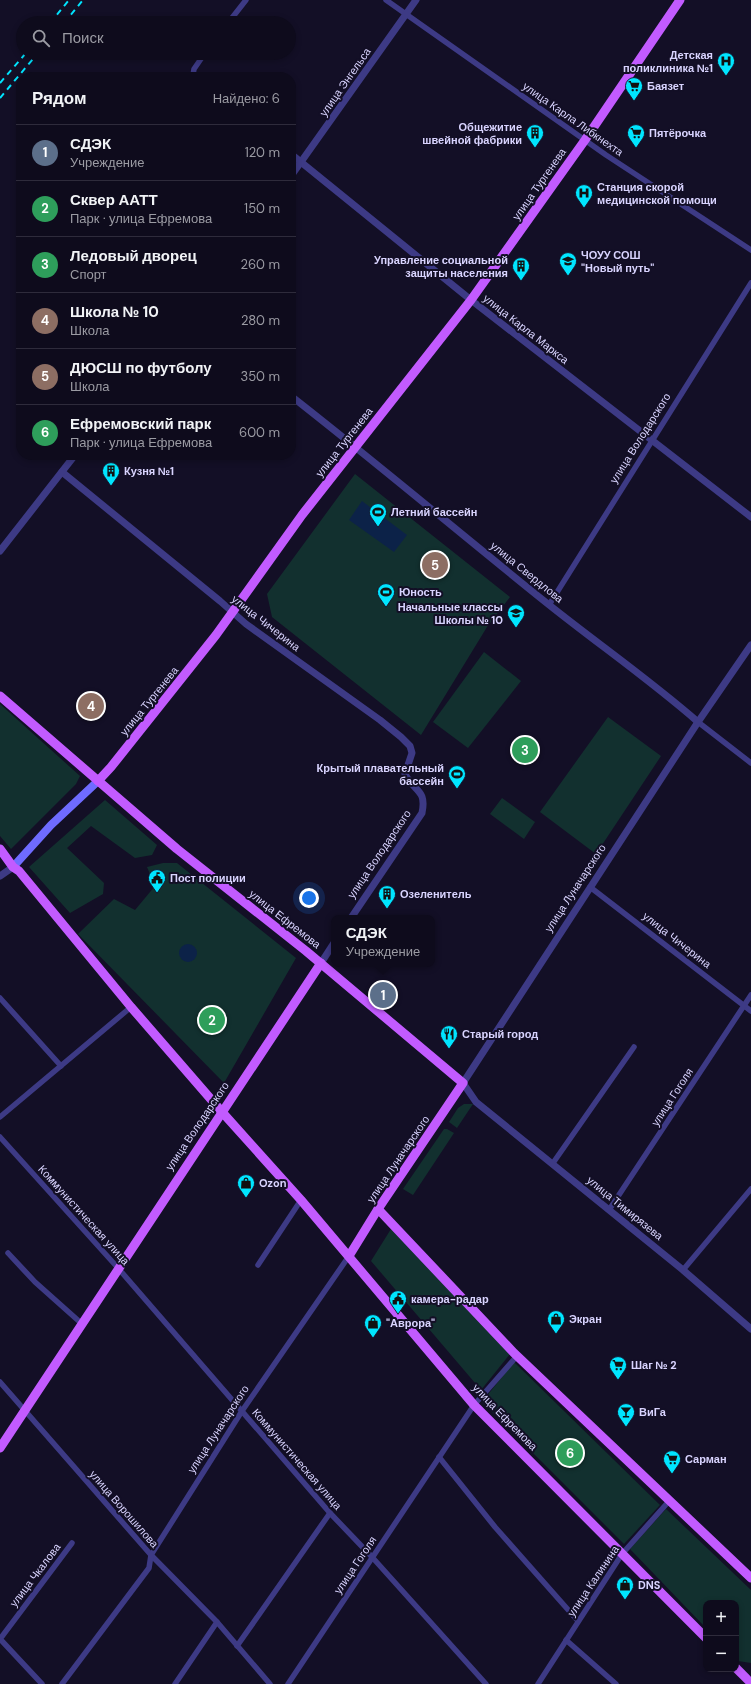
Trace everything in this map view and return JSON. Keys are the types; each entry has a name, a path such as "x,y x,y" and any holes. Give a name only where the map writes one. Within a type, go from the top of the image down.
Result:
{"main road":[{"name":"улица Тургенева","path":"13,867 51,825 98,781 174,690 233,612 302,515 471,300 585,140 680,0"},
{"name":"улица Ефремова","path":"0,696 177,849 321,963 463,1082"},
{"name":"улица Ефремова","path":"0,849 13,867 19,871 132,1007 222,1112 301,1200 474,1405 704,1636"},
{"name":"улица Володарского","path":"0,1448 81,1323 321,963"},
{"name":"улица Луначарского","path":"349,1256 378,1209 463,1082"},
{"path":"378,1209 516,1356 751,1578"},
{"path":"739,1671 751,1683"}],"street":[{"path":"233,16 246,0"},
{"name":"улица Карла Либкнехта","path":"386,0 585,140 751,250"},
{"name":"улица Энгельса","path":"296,169 416,0"},
{"path":"194,72 194,69 200,60"},
{"name":"улица Карла Маркса","path":"296,158 471,300 751,517"},
{"name":"улица Володарского","path":"549,604 653,441 751,283"},
{"name":"улица Свердлова","path":"296,400 549,604 751,763"},
{"path":"0,551 71,460"},
{"name":"улица Чичерина","path":"62,472 246,624 380,720 401,737 410,746 412,753 405,774 409,781 422,794 424,802"},
{"name":"улица Луначарского","path":"463,1082 698,722 751,645"},
{"name":"улица Володарского","path":"353,915 422,813 424,802"},
{"name":"улица Тургенева","path":"0,876 13,867"},
{"name":"улица Чичерина","path":"590,887 751,1011"},
{"name":"улица Володарского","path":"321,963 331,948"},
{"name":"улица Гоголя","path":"609,1210 751,996"},
{"path":"0,998 61,1066"},
{"path":"0,1117 132,1007"},
{"path":"553,1163 634,1047"},
{"name":"улица Тимирязева","path":"463,1082 476,1102 683,1270 751,1329"},
{"name":"Коммунистическая улица","path":"0,1137 118,1268 330,1513 372,1557 486,1684"},
{"path":"683,1270 751,1188"},
{"path":"258,1265 301,1200"},
{"path":"8,1253 35,1282 81,1323"},
{"name":"улица Луначарского","path":"62,1684 149,1568 151,1555 242,1411 349,1256"},
{"name":"улица Гоголя","path":"288,1684 474,1405 516,1356"},
{"name":"улица Ворошилова","path":"0,1382 151,1555 217,1622 270,1684"},
{"path":"439,1457 495,1527 578,1621"},
{"name":"улица Калинина","path":"538,1684 622,1554 670,1500"},
{"path":"237,1646 330,1513"},
{"name":"улица Чкалова","path":"42,1684 0,1639 72,1543"},
{"path":"175,1684 217,1622"},
{"path":"566,1640 616,1684"}],"green space":[{"name":"Юность","path":"355,474 510,597 487,627 421,735 272,617 267,594"},
{"path":"484,652 521,681 468,748 433,722"},
{"path":"0,704 80,776 76,784 11,849 0,836"},
{"path":"608,717 661,756 596,854 540,812"},
{"path":"502,798 535,822 524,839 490,814"},
{"path":"105,800 157,845 152,855 135,858 91,826 67,848 104,883 103,894 70,913 29,867"},
{"path":"163,863 177,863 296,958 224,1083 78,934 114,899 135,910 155,886 147,867"},
{"path":"464,1104 473,1104 457,1128 449,1122 458,1108"},
{"path":"444,1129 454,1133 413,1195 403,1189"},
{"path":"391,1229 510,1354 481,1390 371,1261"},
{"path":"514,1362 660,1505 624,1544 482,1402"},
{"path":"666,1509 751,1590 751,1663 739,1661 739,1600 703,1600 703,1625 630,1549"}],"water":[{"name":"Летний бассейн","path":"362,501 407,535 394,552 349,520"},
{"path":"188,944 192,945 196,949 196,957 192,961 188,962 184,961 180,957 179,953 180,949 184,945"}],"railway":[{"path":"56,16 69,0"},
{"path":"70,16 83,0"},
{"path":"0,83 20,60"},
{"path":"22,72 32,60"},
{"path":"0,98 16,79"}],"place":[{"name":"Детская поликлиника №1","path":"726,76"},
{"name":"Баязет","path":"634,101"},
{"name":"Общежитие швейной фабрики","path":"535,148"},
{"name":"Пятёрочка","path":"636,148"},
{"name":"Станция скорой медицинской помощи","path":"584,208"},
{"name":"ЧОУУ СОШ \"Новый путь\"","path":"568,276"},
{"name":"Управление социальной защиты населения","path":"521,281"},
{"name":"Кузня №1","path":"111,486"},
{"name":"Летний бассейн","path":"378,527"},
{"name":"ДЮСШ по футболу","path":"435,565"},
{"name":"Юность","path":"386,607"},
{"name":"Начальные классы Школы № 10","path":"516,628"},
{"name":"Школа № 10","path":"91,706"},
{"name":"Ледовый дворец","path":"525,750"},
{"name":"Крытый плавательный бассейн","path":"457,789"},
{"name":"Пост полиции","path":"157,893"},
{"name":"Озеленитель","path":"387,909"},
{"name":"СДЭК","path":"383,995"},
{"name":"Сквер ААТТ","path":"212,1020"},
{"name":"Старый город","path":"449,1049"},
{"name":"Ozon","path":"246,1198"},
{"name":"камера-радар","path":"398,1314"},
{"name":"Экран","path":"556,1334"},
{"name":"\"Аврора\"","path":"373,1338"},
{"name":"Шаг № 2","path":"618,1380"},
{"name":"ВиГа","path":"626,1427"},
{"name":"Ефремовский парк","path":"570,1453"},
{"name":"Сарман","path":"672,1474"},
{"name":"DNS","path":"625,1600"}]}
